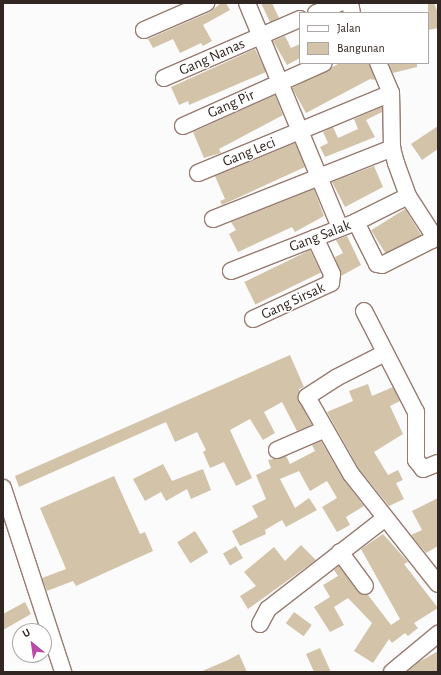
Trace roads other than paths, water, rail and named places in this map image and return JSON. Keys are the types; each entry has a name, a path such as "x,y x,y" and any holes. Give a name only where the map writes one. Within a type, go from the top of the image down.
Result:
{"street":[{"path":"144,30 206,3"},
{"path":"247,3 340,228"},
{"path":"318,12 340,3"},
{"name":"Gang Nanas","path":"164,78 299,19"},
{"name":"Gang Pir","path":"183,126 322,64"},
{"path":"356,222 377,264 429,244 432,233 408,196 392,148 391,93 378,64"},
{"name":"Gang Leci","path":"198,173 391,93"},
{"path":"212,219 320,178 392,148"},
{"name":"Gang Salak","path":"231,271 356,222 408,196"},
{"name":"Gang Sirsak","path":"253,319 331,283 332,274 315,238"},
{"path":"364,311 416,412 416,460 423,469 438,463"},
{"path":"385,353 336,378 307,397 323,430 384,519 438,584"},
{"path":"278,450 323,430"},
{"path":"3,488 63,672"},
{"path":"260,624 268,609 384,519"},
{"path":"340,552 365,586"},
{"path":"392,672 438,634"}]}
